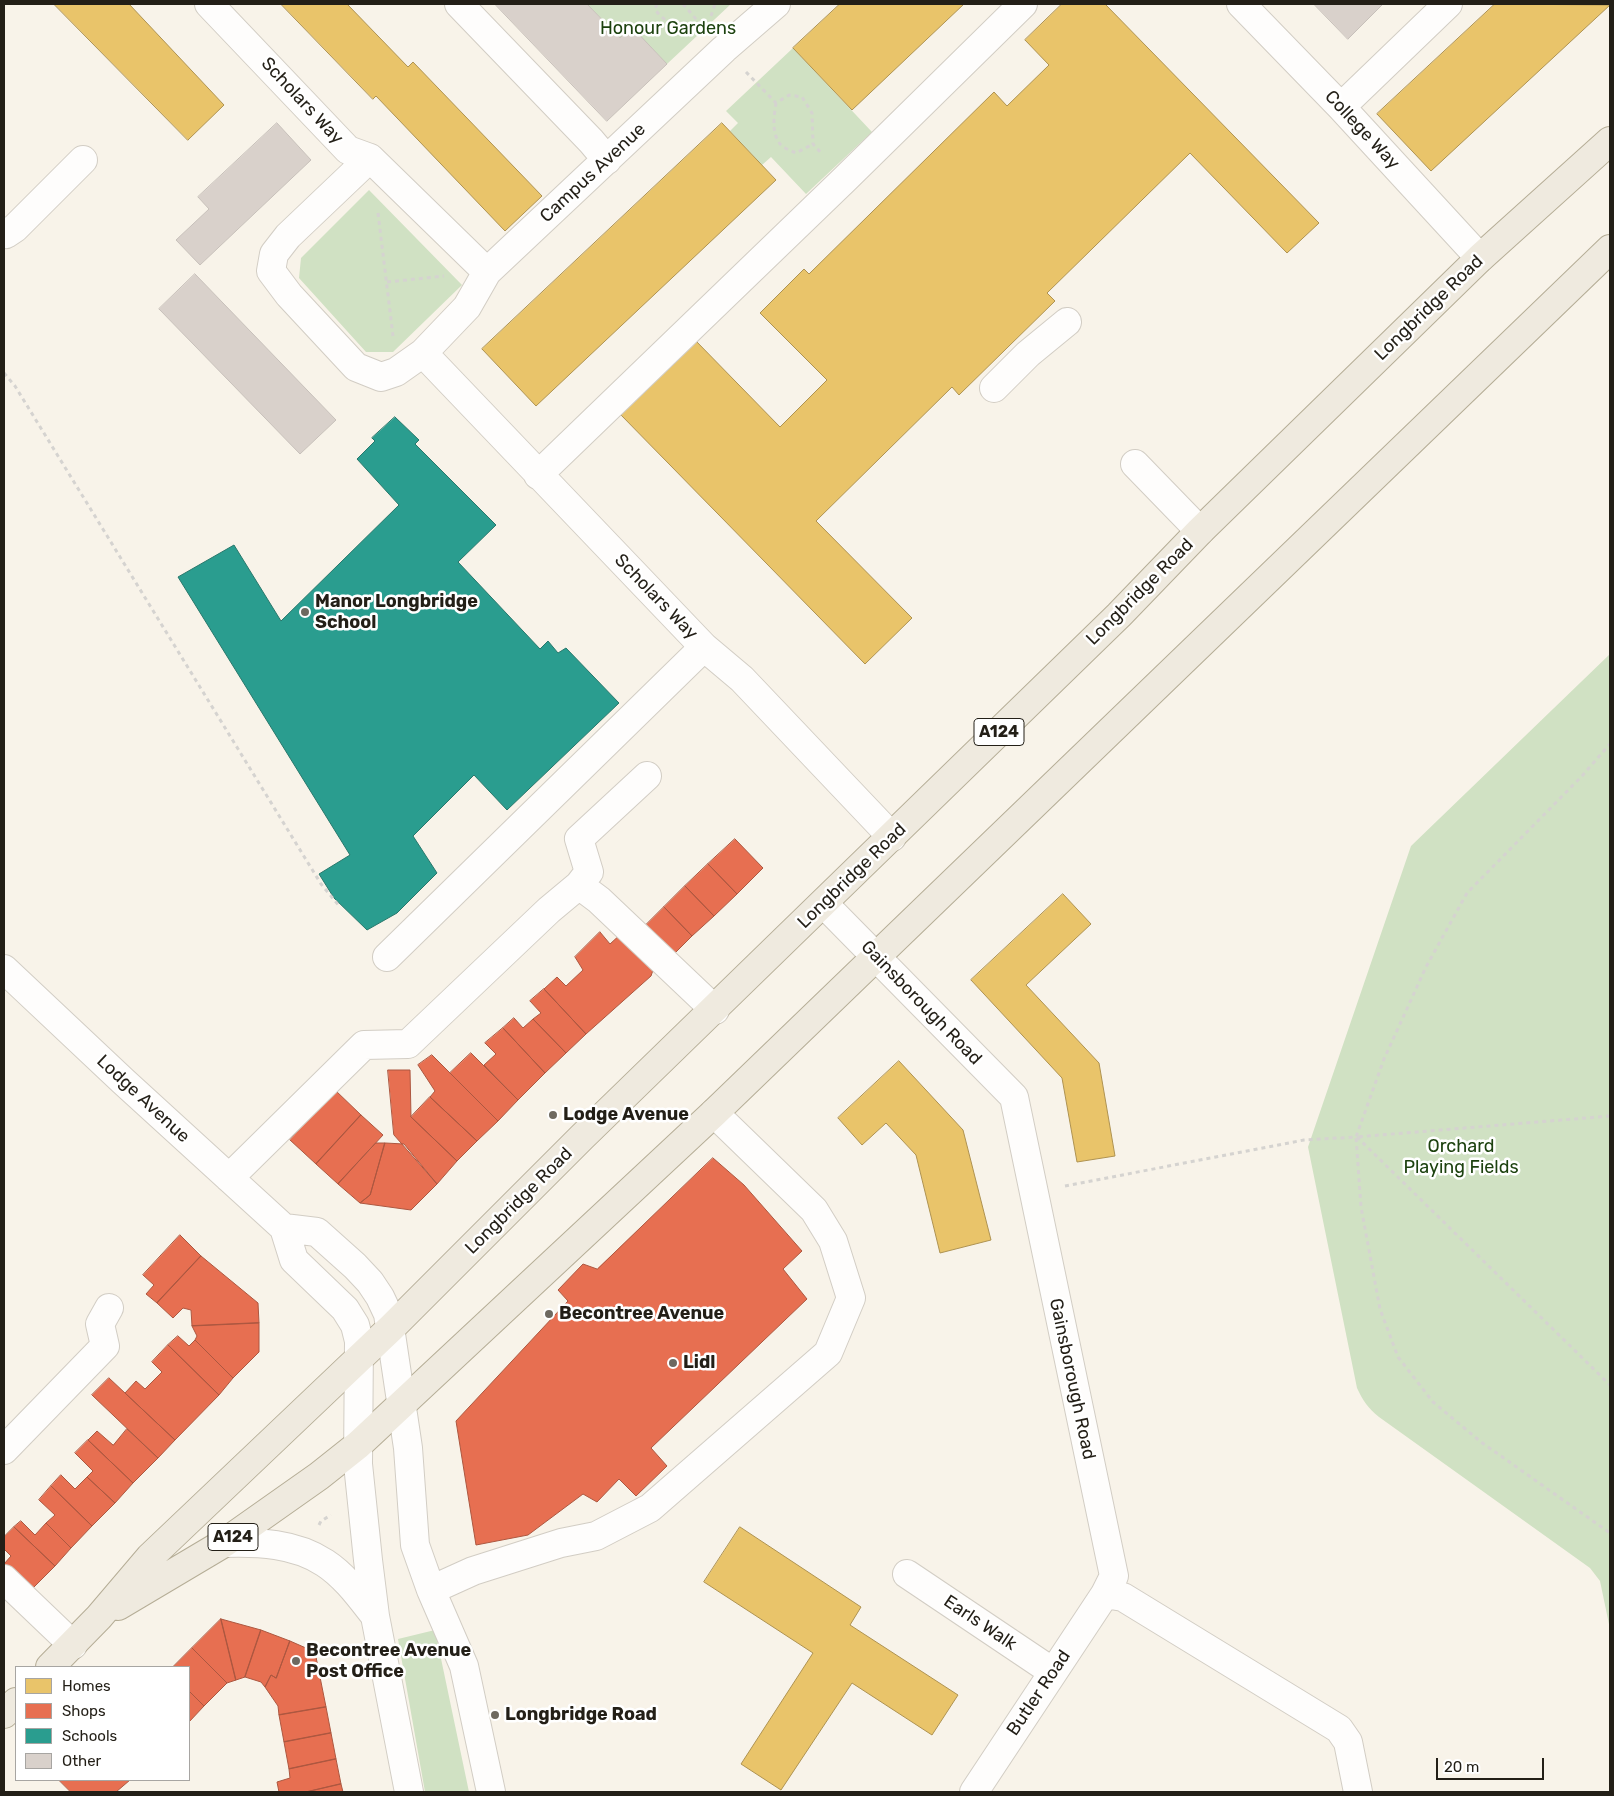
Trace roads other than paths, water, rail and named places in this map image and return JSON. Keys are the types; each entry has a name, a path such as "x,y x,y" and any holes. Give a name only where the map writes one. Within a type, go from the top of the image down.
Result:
{"main road":[{"name":"Longbridge Road","path":"51,1666 99,1617 150,1557 391,1328 589,1131 1119,615 1200,531 1480,258 1610,141"},
{"name":"Longbridge Road","path":"99,1617 224,1543 319,1476 358,1445 714,1113 1610,249"},
{"path":"4,1714 15,1703"}],"street":[{"name":"Scholars Way","path":"209,4 348,150 370,158 487,272"},
{"path":"459,4 591,140 607,160"},
{"name":"Campus Avenue","path":"370,158 288,236 274,254 271,271 289,295 356,367 381,377 396,372 423,353 467,307 487,272 724,49 776,4"},
{"path":"538,475 845,179 1023,4"},
{"name":"College Way","path":"1242,4 1341,107 1480,258"},
{"path":"1341,107 1448,4"},
{"path":"4,233 6,234 15,228 83,160"},
{"path":"994,388 1028,354 1067,322"},
{"name":"Scholars Way","path":"423,353 704,647 742,679 892,837"},
{"path":"1135,464 1200,531"},
{"path":"387,957 704,647"},
{"path":"229,1178 364,1045 408,1044 549,910 579,886 589,872 579,839 647,776"},
{"path":"579,886 599,900 715,1010"},
{"name":"Gainsborough Road","path":"824,904 1014,1097 1114,1576 1105,1594"},
{"name":"Lodge Avenue","path":"4,969 284,1228"},
{"path":"431,1590 473,1570 561,1543 596,1536 650,1508 828,1353 851,1298 833,1241 814,1210 714,1113"},
{"path":"409,1792 374,1616 362,1509 358,1445 359,1358 355,1325 345,1309 334,1297 294,1260 284,1228 317,1232 355,1266 380,1297 388,1314 408,1448 415,1545 431,1590 464,1666 491,1792"},
{"path":"4,1450 106,1346 100,1324 109,1308"},
{"path":"224,1543 265,1544 308,1554 325,1563 342,1577 374,1616"},
{"name":"Earls Walk","path":"907,1574 1053,1672"},
{"path":"4,1578 72,1645"},
{"path":"1105,1594 1123,1597 1339,1729 1348,1742 1358,1792"},
{"name":"Butler Road","path":"974,1792 1105,1594"}],"place":[{"name":"Manor Longbridge School","path":"305,612"},
{"name":"Lodge Avenue","path":"553,1115"},
{"name":"Becontree Avenue","path":"549,1314"},
{"name":"Lidl","path":"673,1363"},
{"name":"Becontree Avenue Post Office","path":"296,1661"},
{"name":"Longbridge Road","path":"495,1715"}],"park label":[{"name":"Honour Gardens","path":"668,29"},
{"name":"Orchard Playing Fields","path":"1461,1157"}]}
